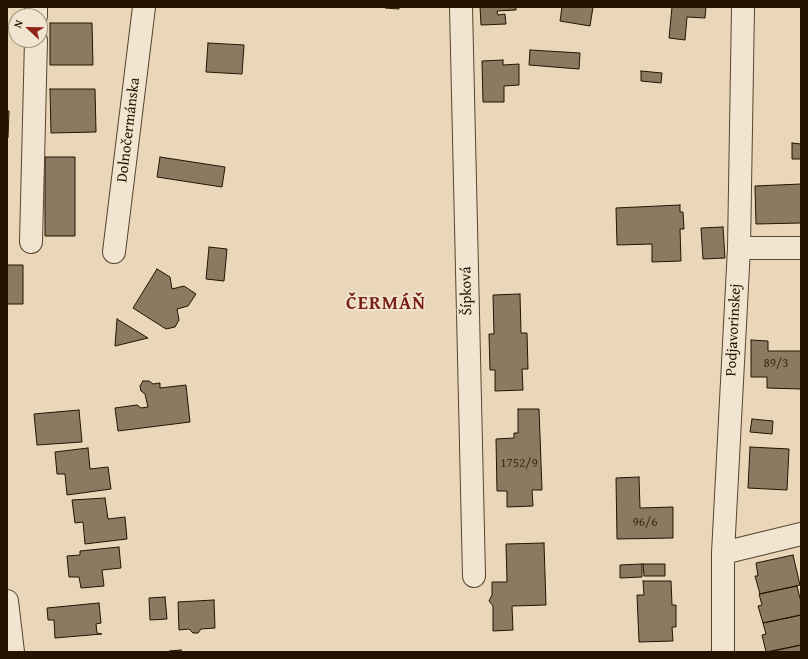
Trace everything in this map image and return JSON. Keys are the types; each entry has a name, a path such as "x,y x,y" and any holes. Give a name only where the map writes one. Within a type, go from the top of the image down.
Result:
{"street":[{"name":"Dolnočermánska","path":"114,252 144,7"},
{"name":"Šípková","path":"461,7 474,576"},
{"name":"Podjavorinskej","path":"723,652 723,553 739,248 743,7"},
{"path":"31,242 36,48"},
{"path":"739,248 801,248"},
{"path":"723,553 801,534"},
{"path":"7,602 13,652"}],"building":[{"path":"399,7 399,9 385,8"},
{"path":"480,7 516,7 516,10 497,11 498,15 505,14 506,24 481,25"},
{"path":"562,7 593,7 590,26 560,21"},
{"path":"672,7 706,7 705,18 687,17 685,40 669,38"},
{"path":"50,23 92,23 93,65 50,65"},
{"path":"208,43 244,45 242,74 206,72"},
{"path":"530,50 580,53 579,69 529,65"},
{"path":"503,60 503,65 519,64 519,85 504,86 504,102 483,102 482,61"},
{"path":"641,71 662,73 661,83 641,81"},
{"path":"50,89 95,89 96,132 51,133"},
{"path":"7,111 9,111 8,138 7,138"},
{"path":"792,143 801,144 801,159 792,159"},
{"path":"45,157 75,157 75,236 45,236"},
{"path":"160,157 225,167 222,187 157,177"},
{"path":"801,184 801,223 756,224 755,186"},
{"path":"680,205 680,212 683,212 684,229 680,229 681,261 652,262 652,244 617,245 616,208"},
{"path":"723,227 725,258 703,259 701,228"},
{"path":"209,247 227,249 224,281 206,279"},
{"path":"7,265 23,265 23,304 7,304"},
{"path":"157,269 170,277 172,289 184,286 196,294 188,306 177,309 179,320 175,327 166,329 133,308"},
{"path":"520,294 521,333 527,333 528,369 522,369 523,390 495,391 495,370 490,370 489,334 494,334 493,295"},
{"path":"117,319 148,338 115,346"},
{"path":"751,340 768,341 768,351 801,351 801,389 767,388 767,377 751,377"},
{"path":"143,381 149,381 153,384 160,383 160,388 186,385 190,422 118,431 115,408 137,405 141,408 148,407 145,394 141,391 140,386"},
{"path":"518,409 539,409 542,490 532,490 533,506 507,507 507,491 497,491 496,439 514,438 514,433 518,433"},
{"path":"79,410 82,442 37,445 34,414"},
{"path":"752,419 773,421 772,434 750,432"},
{"path":"750,447 789,449 787,490 748,488"},
{"path":"88,448 90,469 108,467 111,489 67,495 65,474 57,474 55,452"},
{"path":"639,477 640,508 673,507 673,538 617,539 616,478"},
{"path":"105,498 108,519 125,517 127,539 85,544 83,522 75,523 72,500"},
{"path":"544,543 546,605 512,606 513,630 493,631 493,606 489,601 492,595 492,582 507,582 506,544"},
{"path":"119,547 121,568 102,570 104,586 81,588 79,577 69,577 67,556 80,555 80,551"},
{"path":"793,555 800,585 760,594 755,576 758,576 756,563"},
{"path":"642,564 642,577 620,578 620,565"},
{"path":"643,564 665,564 665,576 644,576"},
{"path":"643,581 671,581 672,605 676,605 676,627 672,627 673,641 639,642 637,595 644,595"},
{"path":"797,586 801,602 801,615 763,623 758,606 762,605 759,594"},
{"path":"165,597 167,619 150,620 149,598"},
{"path":"214,600 215,628 201,629 198,633 193,633 189,629 179,630 178,602"},
{"path":"99,603 101,623 96,624 97,633 102,634 55,638 54,620 48,620 47,608"},
{"path":"801,615 801,645 766,652 762,635 766,634 763,623"},
{"path":"801,645 801,652 769,652"},
{"path":"181,650 181,652 169,652 169,651"}],"district":[{"name":"ČERMÁŇ","path":"386,304"}]}
